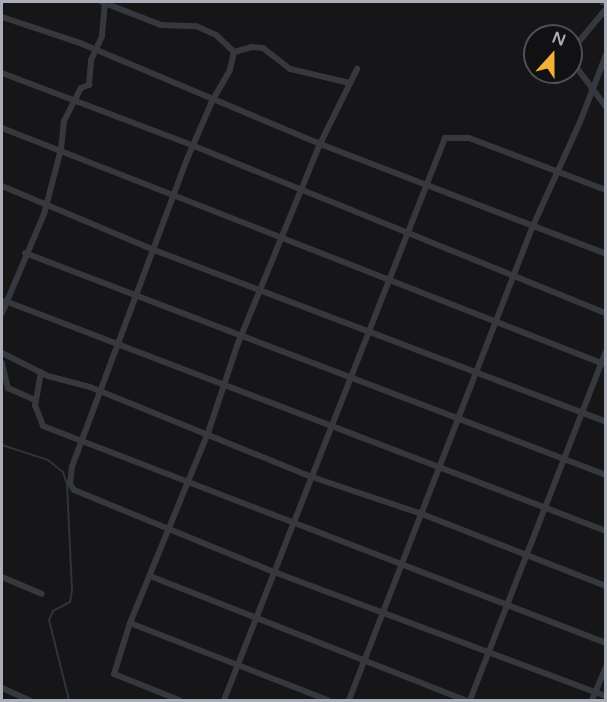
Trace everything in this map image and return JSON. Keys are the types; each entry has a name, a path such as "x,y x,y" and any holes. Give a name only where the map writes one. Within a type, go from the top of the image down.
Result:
{"street":[{"path":"2,314 25,253 46,207 61,148 64,121 81,88 89,85 95,51 102,36 104,2 161,25 196,26 216,35 234,52"},
{"path":"583,37 606,9"},
{"path":"2,17 95,51 532,228 606,254"},
{"path":"234,52 252,46 263,48 290,69 350,83"},
{"path":"234,52 230,70 213,99 194,146 69,477 74,490 274,572 606,696"},
{"path":"349,700 532,228 556,169 594,89 606,56"},
{"path":"179,700 114,674 130,623 190,482 243,334 284,239 320,144 357,69"},
{"path":"2,74 75,99 194,146 301,192 411,233 513,278 606,313"},
{"path":"583,75 606,107"},
{"path":"2,128 61,148 174,199 391,280 603,364"},
{"path":"224,700 295,523 309,476 367,330 411,233 446,138 469,138 556,169 606,190"},
{"path":"2,186 46,207 154,250 606,422"},
{"path":"25,253 243,334 606,475"},
{"path":"5,302 225,386 331,423 606,531"},
{"path":"470,700 606,352"},
{"path":"2,353 41,372 208,433 309,476 422,514 606,586"},
{"path":"2,363 8,388 35,400"},
{"path":"41,372 35,400 40,423 506,607 606,643"},
{"path":"150,576 256,620 465,700"},
{"path":"2,577 42,594"},
{"path":"130,623 327,700"},
{"path":"592,700 606,667"},
{"path":"2,688 29,700"}],"waterway":[{"path":"2,445 48,460 63,472 67,484 72,590 70,602 53,611 49,620 69,700"}]}
